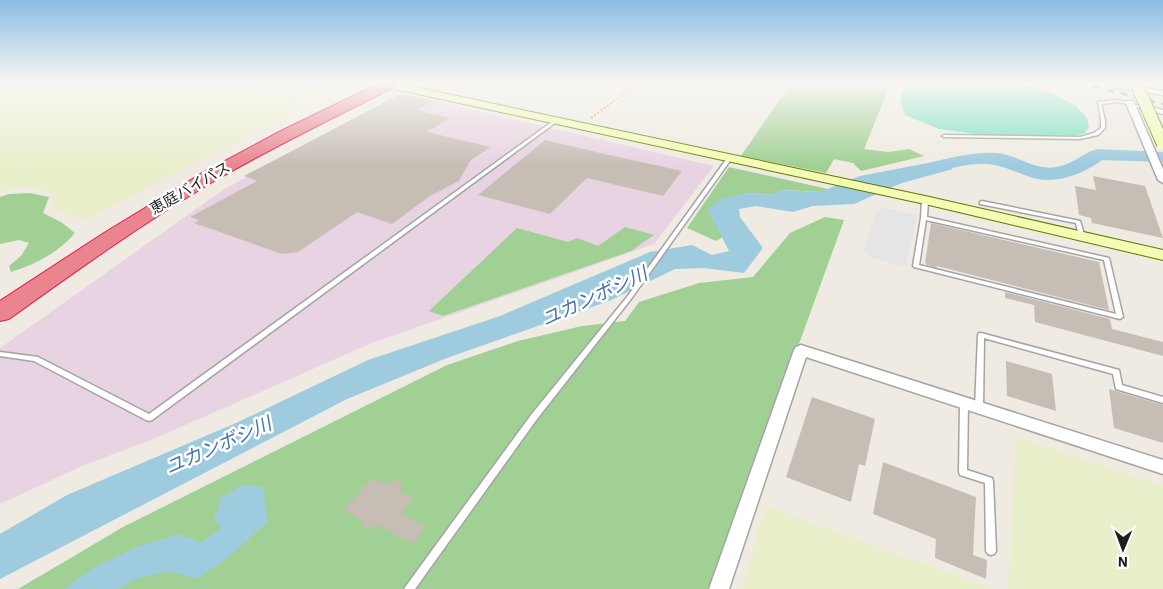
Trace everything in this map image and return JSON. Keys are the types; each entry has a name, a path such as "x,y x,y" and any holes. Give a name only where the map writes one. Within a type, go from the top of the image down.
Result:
{"highway":[{"name":"恵庭バイパス","path":"4,303 189,188 333,110"}],"street":[{"path":"514,110 925,200 1163,255"},
{"path":"1133,110 1163,180"},
{"path":"1148,110 1163,144"},
{"path":"719,589 801,350 1163,467"}],"lane":[{"path":"944,136 1080,138 1096,134 1103,128 1101,110"},
{"path":"0,354 36,359 148,418 558,120"},
{"path":"409,589 534,417 630,298 730,158"},
{"path":"924,218 1107,259 1120,318 916,266 925,200"},
{"path":"982,203 1078,222 1082,237"},
{"path":"991,551 989,481 963,472 981,334 1116,372 1119,387 1163,400"}],"path":[{"path":"579,125 599,110"}],"shaded area":[{"path":"368,110 475,110 714,166 654,244 372,343 151,440 82,466 0,504 0,348 223,190"},
{"path":"886,208 917,215 906,267 872,258 863,250 876,211"}],"green space":[{"path":"0,110 299,110 245,136 86,220 53,209 53,192 25,186 0,191"},
{"path":"772,110 880,110 864,149 888,152 909,149 924,156 861,171 853,163 834,159 826,173 741,156"},
{"path":"903,110 1080,110 1087,118 1089,127 1085,133 1074,136 984,135 939,129 905,115"},
{"path":"729,167 828,189 820,192 783,190 770,195 747,193 708,210 723,237 716,241 687,228"},
{"path":"30,193 49,197 43,213 61,222 75,233 62,246 46,257 29,266 11,272 9,266 21,256 29,243 19,240 0,244 0,197 9,194"},
{"path":"825,217 844,220 710,589 18,589 123,527 447,365 518,341 582,326 625,321 639,302 699,283 753,277 790,233"},
{"path":"625,227 654,235 631,251 443,316 429,311 517,228 568,242 577,238 598,246"},
{"path":"1016,437 1163,486 1163,589 1008,589"},
{"path":"765,506 993,589 742,589"}],"water":[{"path":"938,161 953,169 902,183 854,204 813,206 793,212 756,206 739,209 740,217 763,248 744,273 703,268 675,269 609,301 447,358 347,399 0,579 0,534 67,495 236,423 368,360 500,316 650,252 692,245 712,255 729,251 708,210 720,199 747,193 770,195 783,190 820,192 860,176"},
{"path":"243,485 263,487 268,522 227,558 197,579 171,571 142,577 117,589 64,589 95,567 142,545 179,534 201,543 221,528 214,518 220,505 219,499"}],"building":[{"path":"369,110 419,110 450,118 427,132 490,147 470,161 459,181 430,196 392,224 357,212 298,252 282,254 194,223 199,220 190,217 257,181 244,176"},
{"path":"545,140 682,171 663,196 587,178 550,214 478,195"},
{"path":"1093,176 1145,186 1163,238 1092,223 1091,218 1079,215 1075,186 1096,190"},
{"path":"931,223 1099,262 1109,310 927,265 925,263"},
{"path":"1005,292 1110,319 1112,329 1163,342 1163,356 1035,322 1034,305 1005,298"},
{"path":"1006,361 1052,374 1056,411 1007,396"},
{"path":"1109,389 1163,405 1163,443 1114,428"},
{"path":"812,397 875,419 865,466 859,464 851,502 786,477"},
{"path":"883,462 976,497 973,555 987,560 986,579 935,558 936,539 873,514"},
{"path":"372,478 387,485 392,479 403,484 399,491 414,498 401,514 426,526 413,544 375,524 370,530 360,525 364,521 343,510"}],"waterway":[{"name":"ユカンボシ川","path":"913,173 977,158 999,159 1040,174 1058,173 1082,166 1098,154 1163,157"}]}
